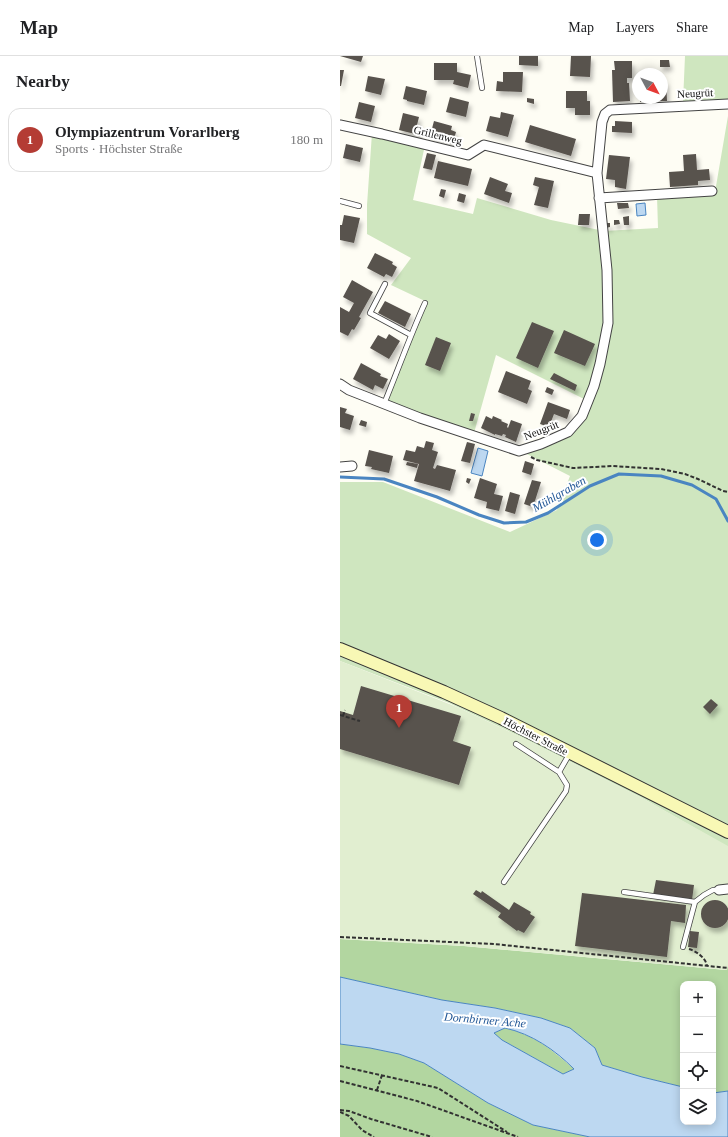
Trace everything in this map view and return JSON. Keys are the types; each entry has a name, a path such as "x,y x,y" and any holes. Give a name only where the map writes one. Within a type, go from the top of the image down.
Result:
{"main road":[{"name":"Höchster Straße","path":"340,649 444,692 501,718 728,832"}],"street":[{"name":"Neugrüt","path":"340,384 349,390 420,418 519,451 541,444 568,432 582,416 594,386 608,323 607,270 597,173 602,122 605,114 610,110 633,108 728,104"},
{"name":"Grillenweg","path":"340,125 468,155 484,145 597,173"},
{"path":"599,198 712,191"},
{"path":"340,467 352,466"}],"lane":[{"path":"477,56 482,88"},
{"path":"340,201 359,206"},
{"path":"385,284 370,314 411,335"},
{"path":"384,404 425,302"},
{"path":"504,882 566,791 567,785 559,772 516,744"},
{"path":"559,772 570,752"},
{"path":"683,947 695,902 713,890 723,890"},
{"path":"624,892 695,902"}],"path":[{"path":"519,451 537,460 573,468 613,466 661,469 685,474 722,491 728,492"},
{"path":"345,710 342,715 360,721"},
{"path":"340,937 494,944 728,968"},
{"path":"683,947 694,950 705,960 707,966"},
{"path":"340,1066 438,1088 511,1134"},
{"path":"377,1090 382,1075"},
{"path":"340,1081 417,1101 518,1137"},
{"path":"340,1111 349,1116 362,1130 374,1137"},
{"path":"340,1111 349,1112 371,1120 432,1137"}],"green space":[{"path":"685,56 728,56 728,101 683,102"},
{"path":"728,116 728,847 642,798 523,738 449,703 340,661 340,482 383,482 510,532 557,510 570,476 521,451 568,433 590,402 496,355 474,433 386,402 427,302 391,285 411,258 367,234 367,205 372,133 425,145 413,200 473,214 477,198 551,220 604,231 658,228 657,196 715,192"},
{"path":"340,661 457,707 523,738 642,798 728,846 727,970 464,946 340,939"},
{"path":"340,939 464,946 726,970 728,965 728,1091 716,1093 716,981 680,981 680,1086 602,1065 595,1048 570,1028 541,1018 495,1008 442,1000 340,977"},
{"path":"505,1028 534,1039 558,1055 574,1069 563,1074 502,1040 494,1033"},
{"path":"340,1044 399,1054 424,1063 488,1103 533,1125 590,1137 340,1137"}],"water":[{"path":"645,203 646,215 637,216 636,204"},
{"path":"478,448 488,451 482,476 471,473"},
{"name":"Dornbirner Ache","path":"340,977 442,1000 495,1008 541,1018 570,1028 595,1048 602,1065 680,1086 680,1125 716,1125 716,1093 728,1091 728,1137 590,1137 533,1125 488,1103 424,1063 399,1054 340,1044","holes":["505,1028 524,1034 551,1049 574,1069 563,1074 502,1040 494,1033"]}],"building":[{"path":"340,56 363,56 361,62"},
{"path":"519,56 538,56 538,66 519,65"},
{"path":"571,56 591,56 590,77 570,76"},
{"path":"660,60 669,60 670,67 660,67"},
{"path":"614,61 632,61 632,78 627,78 627,83 629,83 630,101 613,102 612,70 615,70"},
{"path":"434,63 457,63 457,72 471,75 468,88 453,84 454,80 434,80"},
{"path":"340,70 344,70 341,86 340,86"},
{"path":"503,72 523,72 522,92 496,91 497,81 503,82"},
{"path":"368,76 385,79 381,95 365,91"},
{"path":"406,86 427,91 424,105 403,99"},
{"path":"566,91 587,91 587,101 590,101 590,115 575,115 575,108 566,108"},
{"path":"450,97 469,102 466,117 446,112"},
{"path":"527,98 534,99 534,104 527,102"},
{"path":"359,102 375,106 371,122 355,118"},
{"path":"501,112 514,115 508,137 486,131 490,116 500,118"},
{"path":"403,113 419,117 417,125 422,126 419,135 399,130"},
{"path":"434,121 452,126 451,130 456,132 453,143 430,136"},
{"path":"615,121 632,122 632,133 612,132 612,126 615,126"},
{"path":"530,125 576,139 571,156 525,142"},
{"path":"346,144 363,148 360,162 343,158"},
{"path":"427,153 436,155 432,170 423,168"},
{"path":"696,154 697,170 709,169 710,180 698,181 698,185 670,187 669,172 684,171 683,155"},
{"path":"609,155 630,157 626,189 615,187 615,180 606,179"},
{"path":"438,161 472,169 468,186 434,178"},
{"path":"490,177 508,184 505,191 512,193 509,203 484,194"},
{"path":"535,177 554,181 548,208 534,205 539,187 533,185"},
{"path":"441,189 446,190 444,198 439,196"},
{"path":"459,193 466,195 464,203 457,201"},
{"path":"617,203 628,203 629,208 618,209"},
{"path":"579,214 590,214 589,225 578,225"},
{"path":"344,215 360,218 354,243 340,240 340,225 342,225"},
{"path":"629,216 629,225 624,225 623,217"},
{"path":"614,220 619,220 620,224 614,225"},
{"path":"606,223 610,223 610,227 606,228"},
{"path":"375,253 393,262 392,264 397,267 392,277 386,274 384,277 367,268"},
{"path":"352,280 373,292 359,317 361,318 354,330 352,329 348,336 340,332 340,307 349,312 354,303 343,297"},
{"path":"385,301 411,314 405,327 378,313"},
{"path":"532,322 554,331 538,368 516,358"},
{"path":"564,330 595,344 585,366 554,353"},
{"path":"389,334 400,341 389,359 370,348 378,335 386,339"},
{"path":"436,337 451,343 440,371 425,365"},
{"path":"361,363 381,374 380,376 388,379 383,389 375,385 373,390 353,379"},
{"path":"506,371 531,381 528,389 532,391 527,404 498,392"},
{"path":"554,373 577,385 575,391 550,379"},
{"path":"547,387 554,390 552,395 545,392"},
{"path":"548,402 570,410 567,419 554,414 549,427 540,424"},
{"path":"340,407 347,409 345,413 354,416 350,430 340,427"},
{"path":"471,413 475,414 473,421 469,421"},
{"path":"486,416 492,419 493,416 502,420 501,421 508,424 508,428 511,420 522,424 516,442 505,437 506,435 495,435 481,428"},
{"path":"361,420 367,422 366,427 359,425"},
{"path":"426,441 434,443 432,450 438,452 433,468 435,469 437,465 456,470 450,491 414,481 419,464 403,460 406,450 415,452 417,446 424,448"},
{"path":"467,442 475,444 470,463 461,461"},
{"path":"369,450 393,456 389,473 365,466"},
{"path":"525,461 534,464 531,475 522,472"},
{"path":"407,462 418,464 417,468 406,465"},
{"path":"467,478 471,479 469,484 466,482"},
{"path":"480,478 497,484 494,494 503,496 499,511 486,508 487,502 474,498"},
{"path":"532,480 541,482 533,507 524,504"},
{"path":"510,492 520,495 515,514 505,511"},
{"path":"361,686 461,716 453,741 471,747 459,785 340,749 340,711 353,715"},
{"path":"711,699 718,705 710,714 703,707"},
{"path":"656,880 694,885 692,900 653,895"},
{"path":"476,890 481,893 482,891 509,910 514,902 531,912 530,914 535,917 524,933 518,930 517,931 498,917 501,913 473,894"},
{"path":"582,893 686,905 685,923 671,921 667,957 575,946"},
{"path":"715,900 725,904 729,914 725,924 715,928 705,924 701,914 705,904"},
{"path":"690,931 699,932 697,948 688,947"}],"waterway":[{"name":"Mühlgraben","path":"340,477 384,479 437,497 479,515 504,523 526,522 548,513 590,486 619,474 661,476 692,485 716,499 728,521"}],"place":[{"name":"Olympiazentrum Vorarlberg","path":"399,728"}]}
